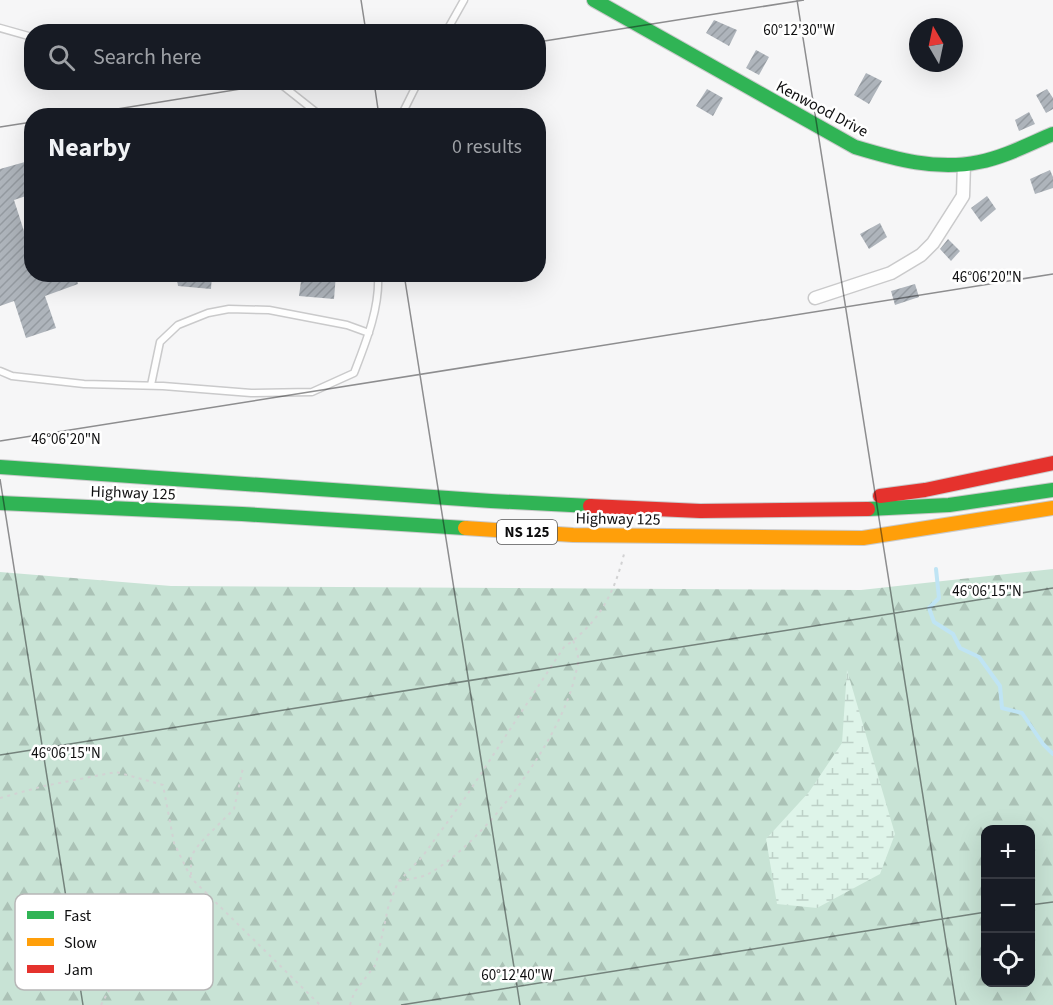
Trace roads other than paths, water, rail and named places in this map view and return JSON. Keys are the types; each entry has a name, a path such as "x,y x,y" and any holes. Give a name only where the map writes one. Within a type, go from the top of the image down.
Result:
{"main road":[{"name":"Kenwood Drive","path":"594,0 855,147 903,162 923,165 964,165 997,157 1053,134"},
{"path":"700,511 892,495 992,477 1053,463"},
{"name":"Highway 125","path":"0,467 502,501 700,511 854,510 938,506 1053,490"},
{"name":"Highway 125","path":"0,503 629,536 864,538 1053,508"}],"street":[{"path":"815,298 891,273 921,255 933,243 963,196 964,165"}],"lane":[{"path":"450,24 464,0"},
{"path":"0,28 24,35"},
{"path":"288,90 311,108"},
{"path":"405,108 414,90"},
{"path":"0,371 12,376 84,384 151,385 251,393 312,392 354,373 369,333 379,282"},
{"path":"151,385 160,342 178,325 208,313 229,309 269,309 347,325 369,333"}],"waterway":[{"path":"936,569 939,598 929,608 934,622 953,634 960,648 979,657 1000,686 1002,708 1022,713 1043,744 1053,754"}]}
